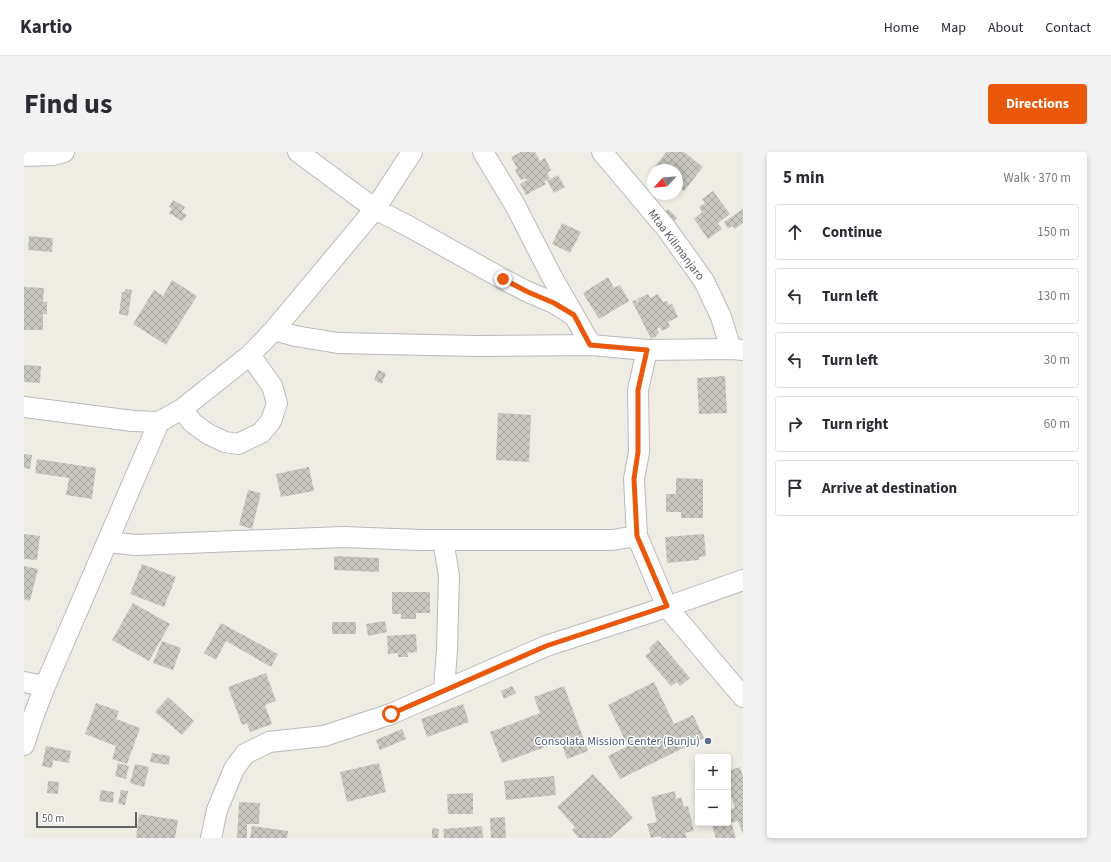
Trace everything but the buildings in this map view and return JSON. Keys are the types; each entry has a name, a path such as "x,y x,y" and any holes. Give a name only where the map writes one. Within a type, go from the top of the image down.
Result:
{"street":[{"path":"24,156 64,152"},
{"path":"298,152 375,209 503,279 554,303 574,315"},
{"path":"24,407 133,421 159,422 182,409 250,355 274,330 375,209 412,152"},
{"path":"483,152 515,205 552,278 590,345"},
{"name":"Mtaa Kilimanjaro","path":"602,152 666,228 704,281 737,349"},
{"path":"274,330 295,336 338,343 476,346 590,345 647,350 737,349"},
{"path":"647,350 638,390 638,452 634,479 637,536 667,606 743,697"},
{"path":"182,409 193,422 208,434 225,442 238,444 261,433 271,421 276,403 272,386 250,355"},
{"path":"24,745 45,686 159,422"},
{"path":"107,542 136,545 343,537 443,540 612,540 637,536"},
{"path":"443,540 448,576 447,649 444,691"},
{"path":"211,838 216,810 234,769 245,754 269,742 324,736 391,714 546,646 743,580"},
{"path":"24,682 45,686"}],"place":[{"name":"Consolata Mission Center (Bunju)","path":"708,741"}],"route":[{"path":"391,714 546,646 667,606 637,536 634,479 638,452 638,390 647,350 590,345 574,315 554,303 503,279"}]}
